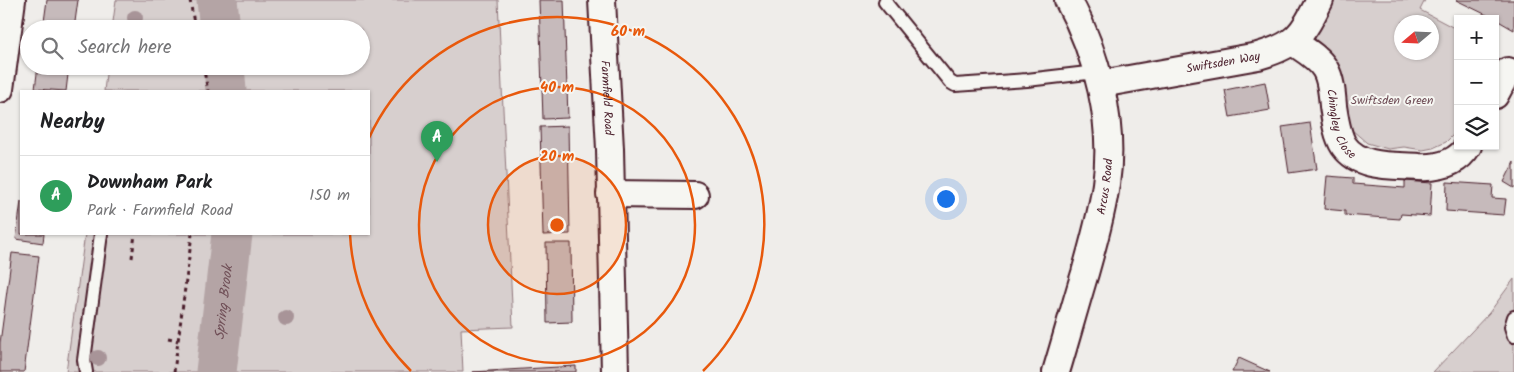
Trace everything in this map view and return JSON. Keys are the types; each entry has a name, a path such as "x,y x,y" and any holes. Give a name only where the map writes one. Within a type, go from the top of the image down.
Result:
{"street":[{"path":"0,89 12,0"},
{"name":"Farmfield Road","path":"602,0 609,139 615,372"},
{"name":"Arcus Road","path":"1058,372 1098,226 1107,183 1108,136 1099,78 1088,46 1068,0"},
{"name":"Swiftsden Way","path":"1099,78 1258,56 1276,50 1293,42 1307,25 1320,0"},
{"name":"Chingley Close","path":"1293,42 1325,68 1331,86 1336,125 1344,146 1357,158 1378,164 1433,168 1451,163 1466,150"},
{"path":"1499,88 1508,71"},
{"path":"610,194 695,196"}],"lane":[{"path":"886,0 885,2 950,82 955,85 1099,78"},
{"path":"86,372 84,360 101,235"},
{"path":"1514,317 1511,327 1514,336"}],"path":[{"path":"190,0 193,20"},
{"path":"205,75 208,90"},
{"path":"132,258 136,235"},
{"path":"174,372 192,235"},
{"path":"168,339 178,341"}],"green space":[{"path":"116,0 498,0 513,327 461,329 463,372 66,372 85,235 370,235 370,90 104,90 106,75 370,75 370,20 113,20"},
{"name":"Swiftsden Green","path":"1331,0 1425,0 1420,10 1430,15 1394,15 1394,60 1439,60 1439,20 1454,28 1454,134 1446,142 1423,150 1404,147 1388,149 1367,143 1352,130 1348,122 1315,38 1316,31"},
{"path":"1514,279 1514,372 1433,372 1489,313"}],"building":[{"path":"47,0 78,0 75,20 44,20"},
{"path":"539,0 564,0 568,118 543,119"},
{"path":"1456,0 1514,0 1514,30 1499,21 1499,15 1487,15"},
{"path":"37,75 68,75 66,90 35,89"},
{"path":"1265,82 1270,110 1230,117 1225,90"},
{"path":"1310,123 1317,169 1289,173 1282,127"},
{"path":"568,126 570,234 543,235 540,127"},
{"path":"1514,162 1514,188 1504,182"},
{"path":"1327,176 1353,178 1353,184 1405,188 1405,181 1432,183 1430,216 1401,214 1400,219 1345,215 1345,211 1324,209"},
{"path":"1447,182 1493,185 1492,198 1506,199 1504,215 1446,211"},
{"path":"20,209 20,235 44,235 43,243 16,239"},
{"path":"546,243 571,243 572,322 547,323"},
{"path":"12,253 39,256 24,372 0,372 0,343"},
{"path":"1239,358 1270,372 1232,372"},
{"path":"576,366 576,372 472,372"}],"waterway":[{"name":"Spring Brook","path":"217,0 219,20"},
{"name":"Spring Brook","path":"225,75 226,90"},
{"name":"Spring Brook","path":"216,372 232,235"}],"place":[{"name":"Downham Park","path":"437,162"}]}
